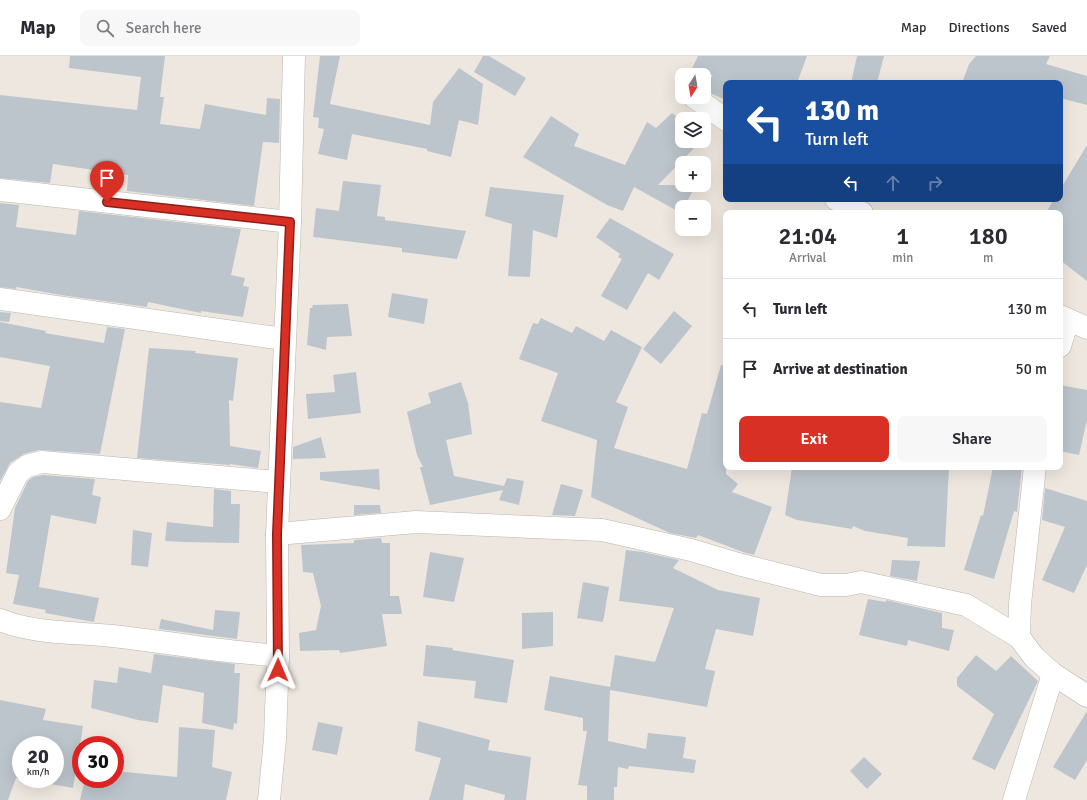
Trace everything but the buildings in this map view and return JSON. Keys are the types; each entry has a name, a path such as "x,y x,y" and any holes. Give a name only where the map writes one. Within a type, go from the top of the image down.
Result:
{"street":[{"path":"269,800 275,739 278,656 278,482 290,222 294,56"},
{"path":"704,104 723,118"},
{"path":"0,190 290,222"},
{"path":"842,202 856,210"},
{"path":"0,300 284,340"},
{"path":"1063,340 1072,321"},
{"path":"0,509 18,473 27,466 42,462 278,482"},
{"path":"1019,637 1020,604 1035,470"},
{"path":"277,534 416,522 602,530 691,550 738,564 821,585 846,585 861,582 966,605 1019,637 1034,657 1053,674 1087,696"},
{"path":"0,620 18,626 42,631 158,640 197,647 278,656"},
{"path":"1014,800 1053,674"}],"route":[{"path":"107,202 290,222 278,482 278,670"}]}
